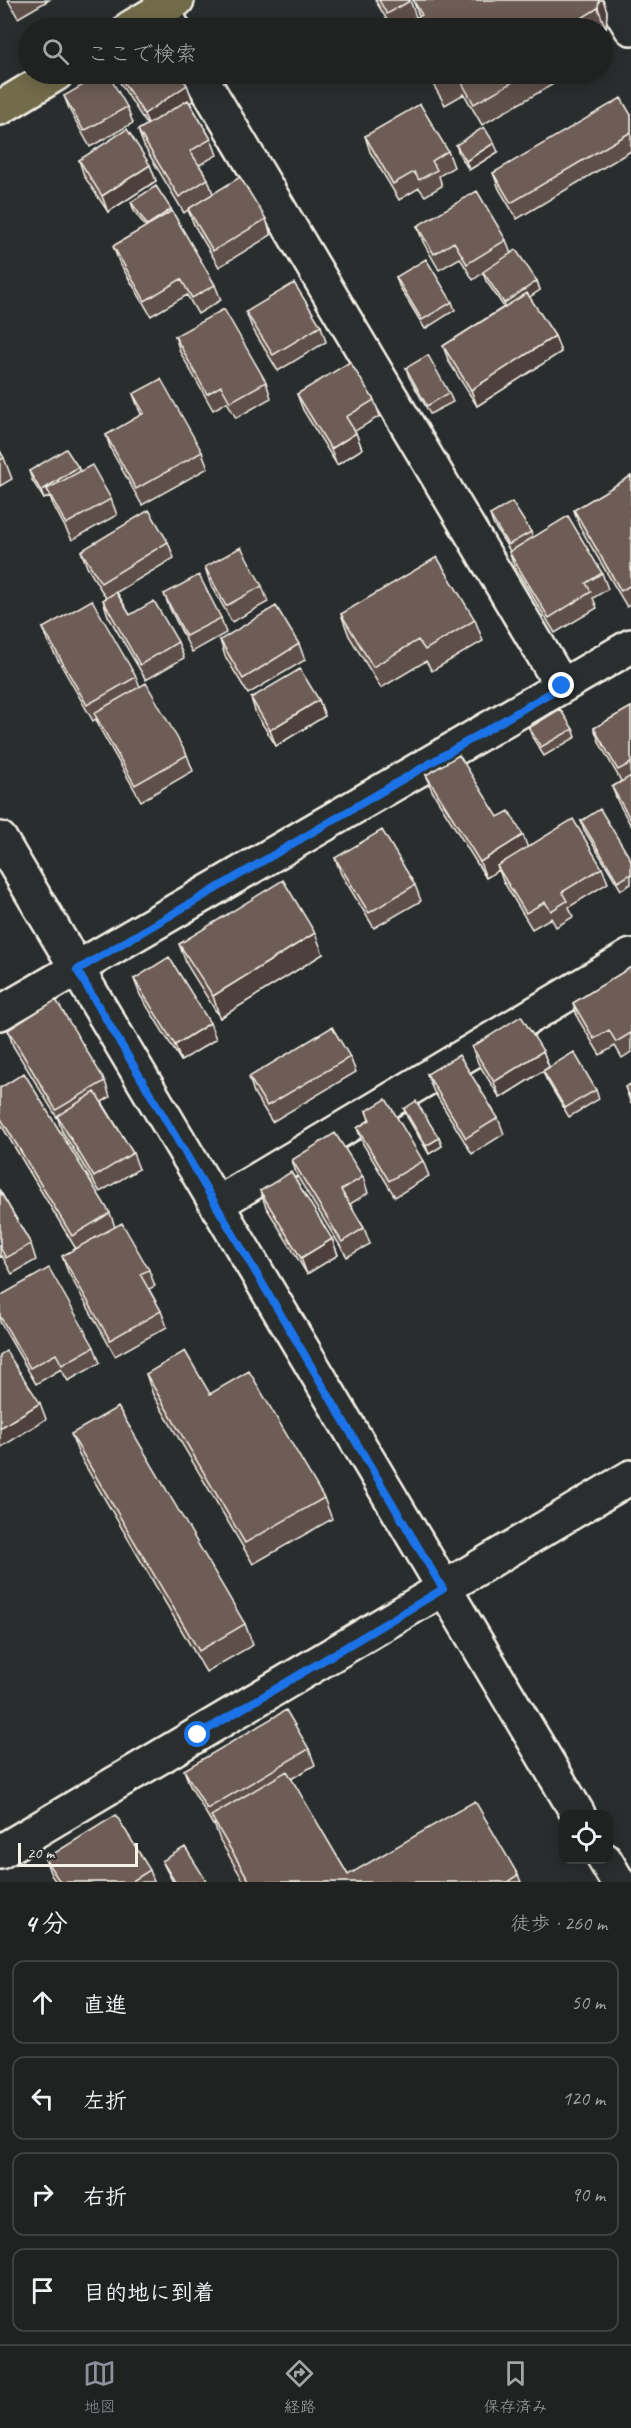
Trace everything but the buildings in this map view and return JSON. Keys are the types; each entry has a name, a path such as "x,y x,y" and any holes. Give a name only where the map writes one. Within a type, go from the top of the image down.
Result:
{"highway":[{"path":"0,108 40,84"}],"street":[{"path":"614,0 631,28"},
{"path":"205,84 562,686"},
{"path":"0,1013 631,646"},
{"path":"0,839 575,1810"},
{"path":"217,1204 631,956"},
{"path":"0,1852 631,1478"},
{"path":"607,1864 618,1882"}],"route":[{"path":"198,1735 443,1589 77,970 562,686"}]}
